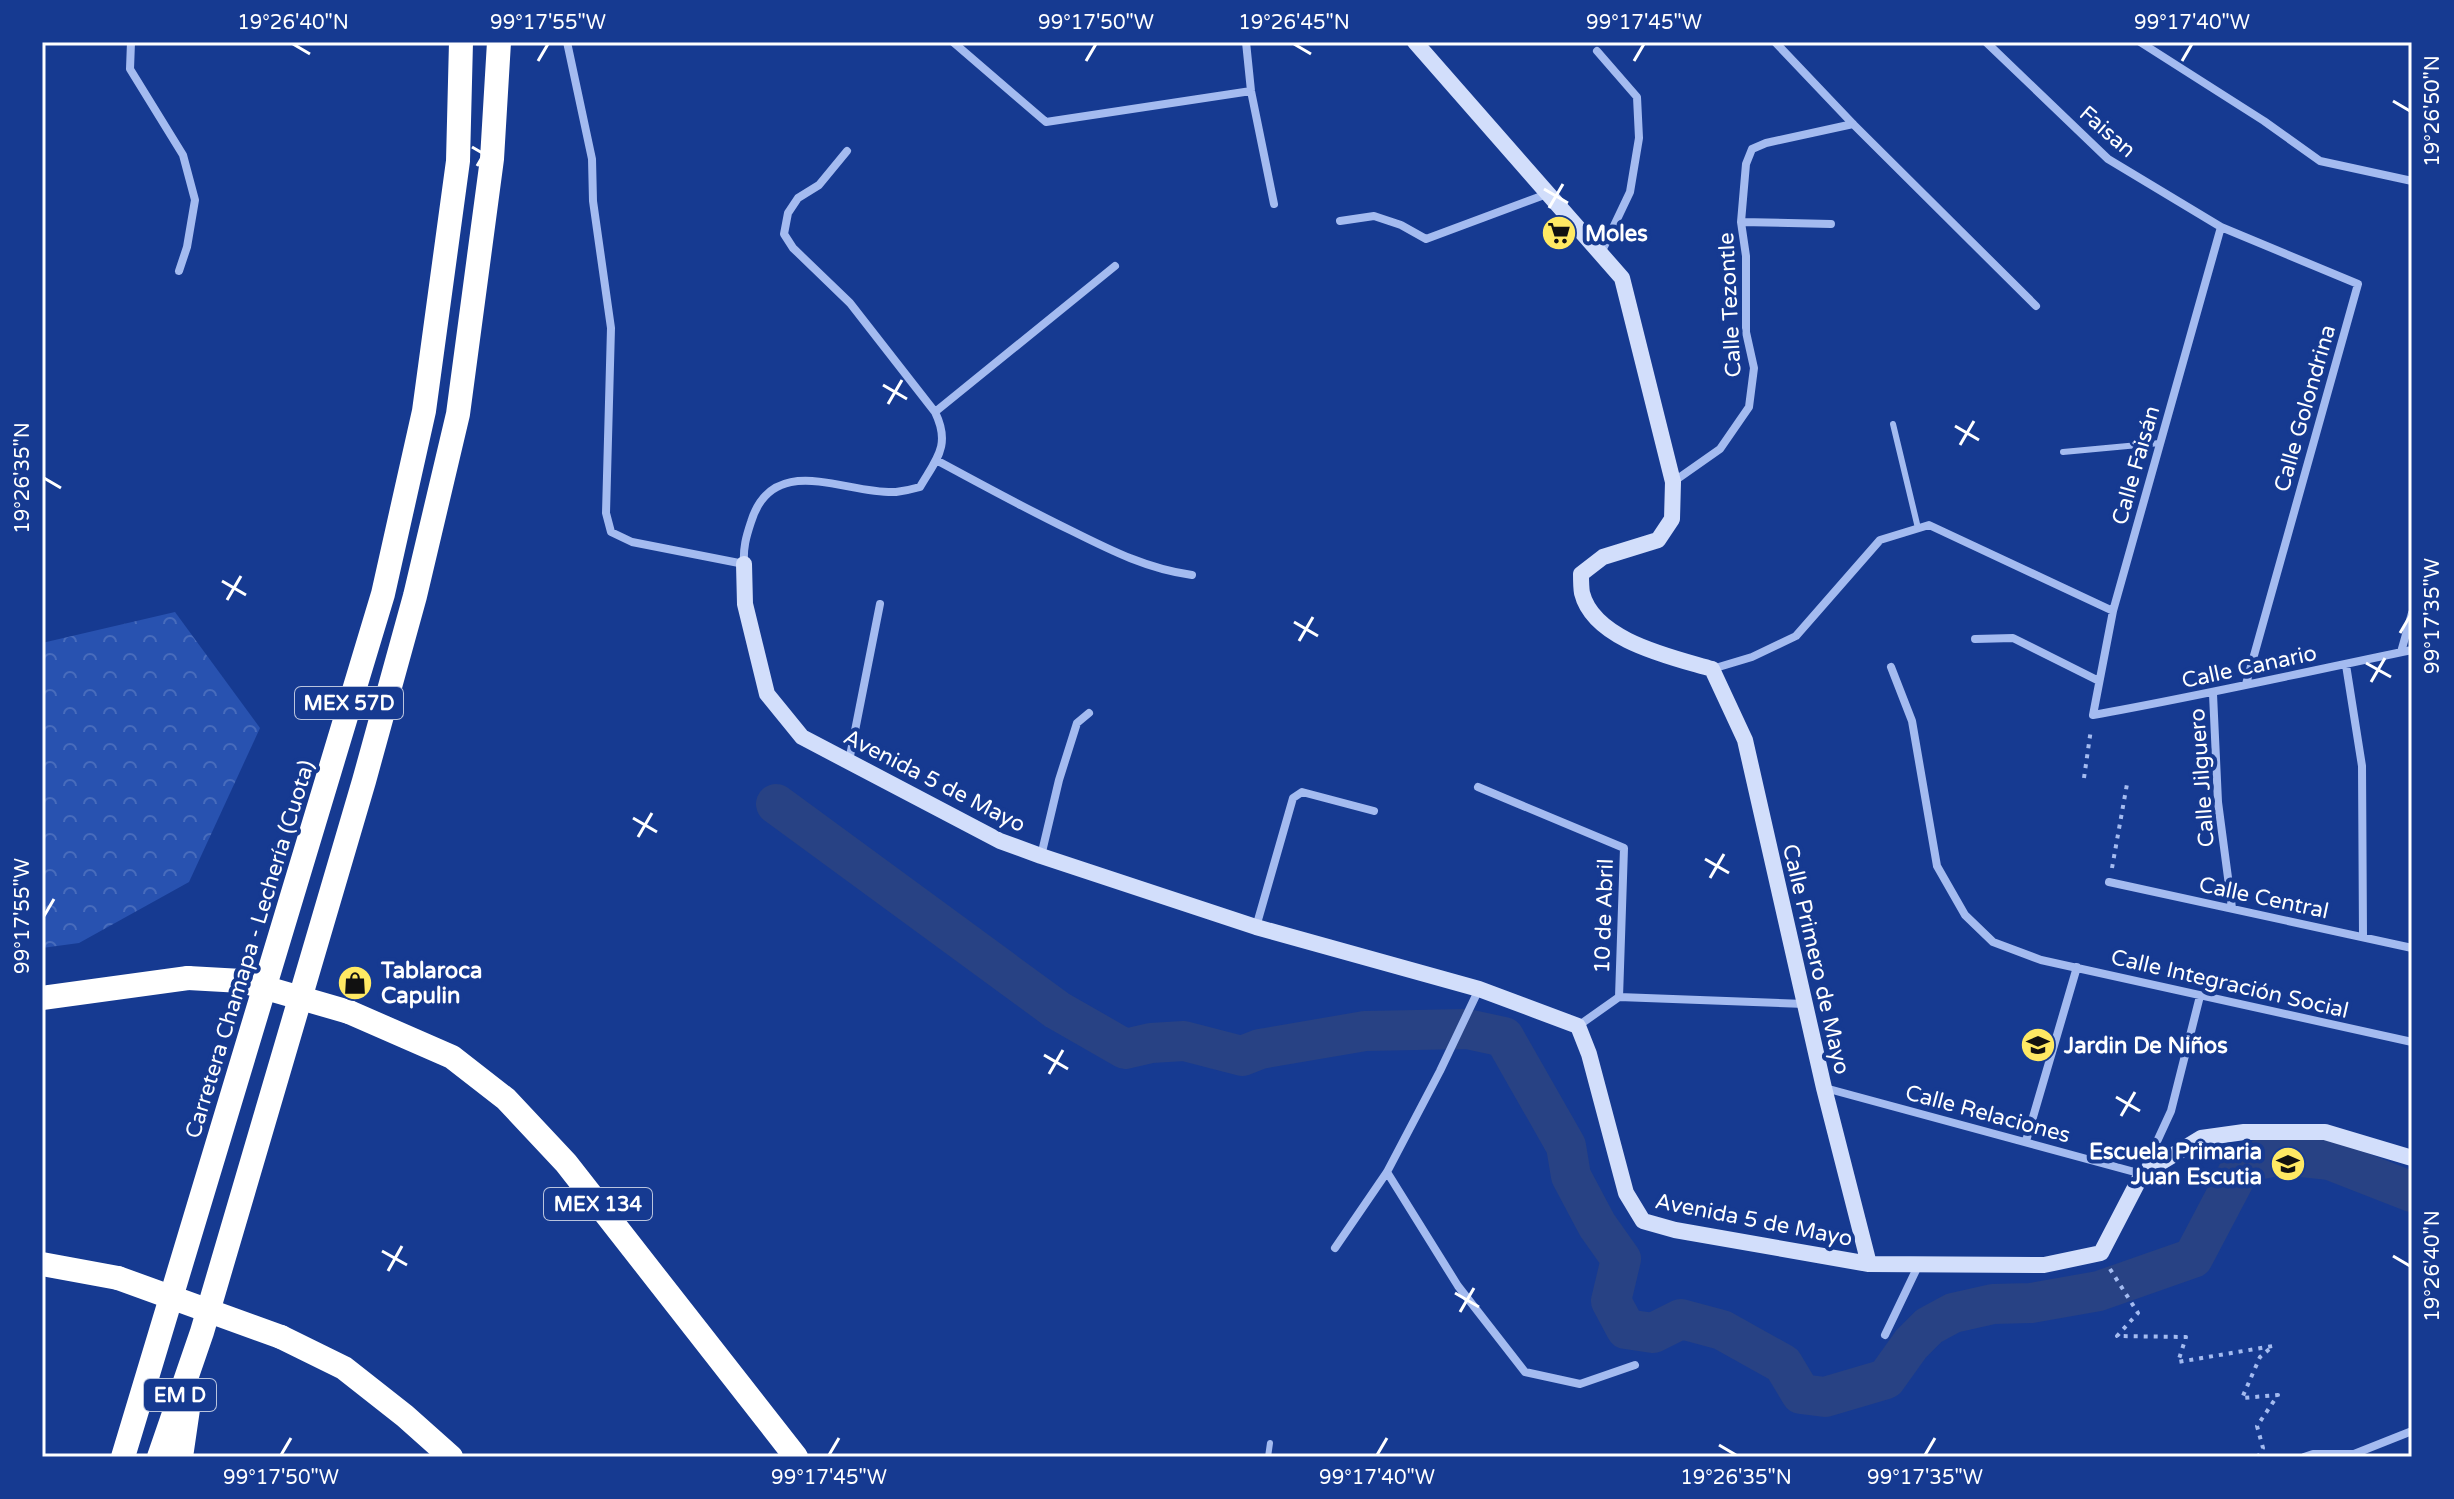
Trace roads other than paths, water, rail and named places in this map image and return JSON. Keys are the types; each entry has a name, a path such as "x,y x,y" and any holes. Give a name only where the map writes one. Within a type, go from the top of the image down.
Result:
{"highway":[{"name":"Carretera Chamapa - Lechería (Cuota)","path":"157,1349 383,594 424,411 458,161 461,42"},
{"name":"MEX 57D","path":"202,1332 368,766 415,596 458,414 492,159 499,42"},
{"name":"MEX 134","path":"42,998 188,978 242,981 349,1012 452,1057 506,1099 566,1163 796,1457"},
{"path":"42,1264 118,1278 281,1337 344,1368 451,1457"},
{"path":"181,1457 202,1332"},
{"name":"EM D","path":"159,1457 202,1332"},
{"path":"113,1457 157,1349"},
{"name":"EM D","path":"123,1457 157,1349"}],"street":[{"path":"131,42 130,69 183,155 195,200 187,247 179,271"},
{"path":"567,42 592,159 593,201 611,328 606,513 611,532 632,542 744,564"},
{"path":"953,42 1046,122 1251,91"},
{"path":"1246,42 1251,91 1274,204"},
{"path":"1415,42 1622,278 1673,482 1672,519 1658,540 1603,557 1581,574 1582,593 1591,612 1611,632 1657,653 1712,669 1752,657 1796,636 1880,540 1929,525 2113,611"},
{"path":"1775,42 2036,306"},
{"name":"Faisan","path":"1986,42 2108,159 2221,227"},
{"path":"2140,42 2252,113 2320,161 2412,181"},
{"path":"1597,51 1637,97 1639,138 1630,192 1600,254"},
{"name":"Calle Tezontle","path":"1673,482 1720,449 1749,407 1754,368 1746,332 1746,256 1741,222 1746,164 1752,149 1766,143 1853,124"},
{"path":"847,151 819,185 798,198 788,213 784,234 793,248 850,303 935,412 943,429 943,445 936,460 1027,510 1129,560 1163,571 1192,575"},
{"path":"1340,221 1374,216 1401,225 1426,239 1547,194"},
{"path":"1741,222 1831,224"},
{"name":"Calle Faisán","path":"2093,715 2113,611 2221,227"},
{"name":"Calle Golondrina","path":"2221,227 2358,284 2246,684"},
{"path":"935,412 1115,266"},
{"name":"Avenida 5 de Mayo","path":"936,460 920,487 894,492 817,479 777,485 755,507 743,546 745,604 767,694 802,737 1000,841 1256,927 1478,990 1578,1026 1589,1054 1626,1193 1643,1221 1675,1230 1869,1264 2044,1265 2101,1253 2142,1174"},
{"path":"849,761 880,604"},
{"path":"2401,652 2412,613"},
{"path":"1975,639 2013,638 2099,681"},
{"name":"Calle Canario","path":"2093,715 2213,694 2246,684 2412,650"},
{"path":"2346,665 2362,766 2363,937"},
{"name":"Calle Integración Social","path":"1891,667 1912,721 1937,866 1965,915 1993,942 2041,960 2412,1042"},
{"name":"Calle Primero de Mayo","path":"1712,669 1745,740 1824,1088 1869,1264"},
{"name":"Calle Jilguero","path":"2213,694 2218,802 2232,908"},
{"path":"1041,856 1059,780 1077,723 1089,713"},
{"name":"10 de Abril","path":"1478,787 1624,848 1619,997 1578,1026"},
{"path":"1256,927 1293,798 1302,792 1374,811"},
{"name":"Calle Central","path":"2109,882 2412,948"},
{"path":"2026,1141 2077,967"},
{"path":"1335,1248 1387,1172 1478,990"},
{"path":"2142,1174 2171,1111 2200,996"},
{"path":"1619,997 1805,1004"},
{"name":"Calle Relaciones","path":"1824,1088 2142,1174"},
{"path":"2142,1174 2201,1138 2244,1132 2325,1132 2412,1158"},
{"path":"1387,1172 1458,1286 1525,1372 1580,1384 1635,1365"},
{"path":"1885,1335 1918,1266"},
{"path":"2304,1457 2313,1454 2354,1454 2412,1431"}],"lane":[{"path":"1893,424 1918,528"},
{"path":"2063,452 2160,443"},
{"path":"1268,1457 1270,1443"}],"waterway":[{"path":"776,804 1057,1010 1125,1049 1151,1043 1184,1041 1242,1056 1260,1049 1365,1031 1467,1029 1504,1037 1566,1146 1571,1176 1597,1225 1621,1259 1611,1301 1626,1329 1653,1333 1681,1319 1722,1330 1783,1364 1801,1394 1825,1397 1886,1379 1911,1344 1929,1326 1953,1313 1993,1304 2031,1303 2099,1291 2193,1258 2243,1163 2282,1155 2330,1160 2412,1192"}],"place":[{"name":"Moles","path":"1559,233"},
{"name":"Tablaroca Capulin","path":"355,983"},
{"name":"Jardin De Niños","path":"2038,1045"},
{"name":"Escuela Primaria Juan Escutia","path":"2288,1164"}]}
